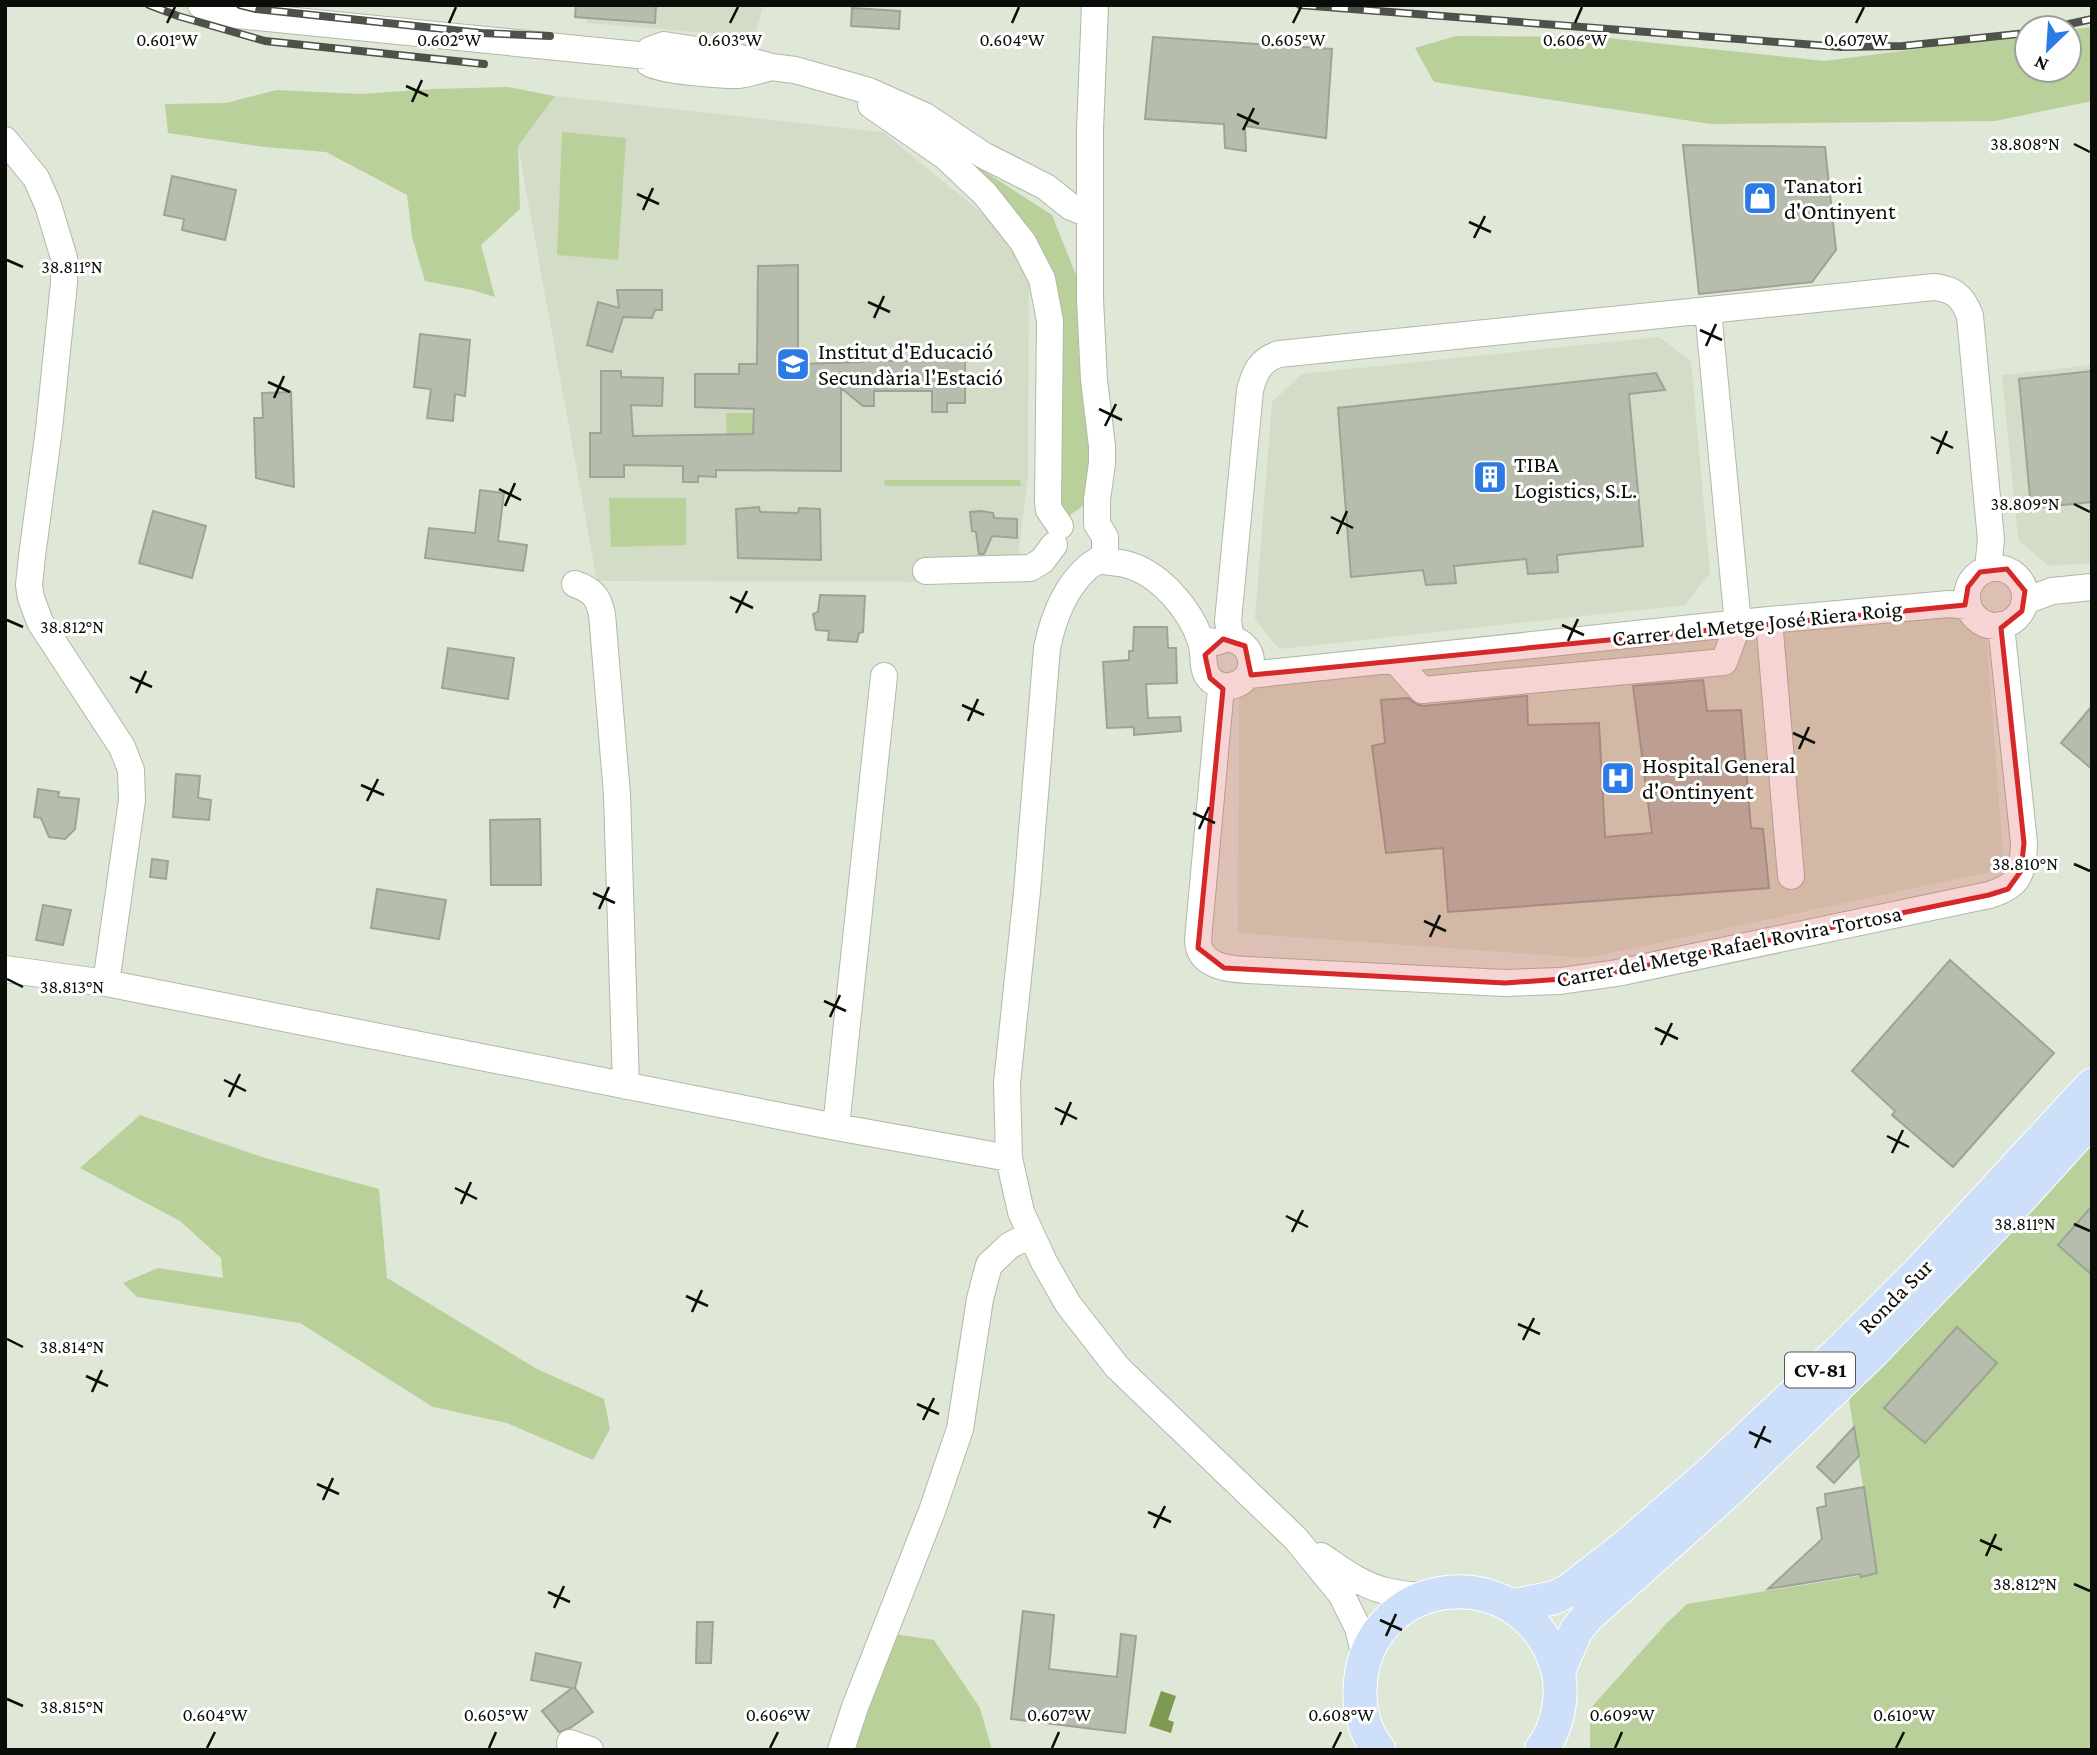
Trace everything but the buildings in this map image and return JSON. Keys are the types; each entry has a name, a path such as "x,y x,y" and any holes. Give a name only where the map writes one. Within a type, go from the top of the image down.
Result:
{"main road":[{"name":"Ronda Sur","path":"1513,1606 1553,1598 1568,1591 1626,1546 1706,1477 1838,1353 1921,1270 2092,1085"},
{"name":"Ronda Sur","path":"1558,1672 1576,1631 1587,1617 1727,1492 1874,1351 2092,1120"},
{"name":"CV-81","path":"1375,1747 1364,1722 1360,1700 1360,1678 1365,1656 1379,1630 1400,1610 1425,1597 1447,1591 1470,1591 1492,1596 1513,1606 1534,1623 1550,1646 1558,1672 1560,1699 1552,1742"}],"street":[{"path":"201,5 226,14 648,56 650,50 664,46 730,55 869,91 925,116 983,155 1046,187 1090,196"},
{"path":"1095,8 1090,270 1092,356 1102,446 1083,539 1052,626 1047,648 1027,892 1007,1083 1009,1158 1021,1212 1068,1304 1116,1367 1296,1539 1341,1594 1359,1628 1365,1656"},
{"path":"838,82 946,157 985,194 1023,242 1042,279 1050,321 1049,510 1083,539 1160,582 1187,611 1230,649"},
{"path":"5,141 36,177 48,205 64,258 53,390 29,585 31,598 40,622 122,747 133,783 106,983"},
{"path":"1046,187 1068,218 1090,270"},
{"path":"1224,686 1216,684 1205,671 1230,649 1249,402 1258,367 1269,357 1279,354 1934,287 1946,288 1955,292 1966,305 1972,328 1993,568"},
{"path":"1395,660 1422,690 1724,662 1738,624 1708,310"},
{"path":"926,570 1030,568 1083,539"},
{"path":"1993,568 2007,569 2015,575 2024,594 2022,611 2016,619 2001,625 1988,625 1979,621 1961,602 1973,579 1980,572 1993,568"},
{"path":"575,583 589,588 598,598 602,614 617,795 626,1086"},
{"path":"2024,594 2092,587"},
{"name":"Carrer del Metge José Riera Roig","path":"1224,686 1238,684 1230,649 1395,660 1961,602"},
{"path":"1769,620 1790,876"},
{"name":"Carrer del Metge Rafael Rovira Tortosa","path":"1224,686 1220,698 1198,940 1198,948 1205,958 1217,966 1247,970 1505,983 1560,981 1617,973 2008,889 2021,871 2024,843 2001,625"},
{"path":"836,1127 884,676"},
{"path":"5,969 106,983 836,1127 1009,1158"},
{"path":"841,1750 855,1707 932,1511 960,1429 980,1299 989,1265 1009,1247 1031,1234"},
{"path":"1296,1539 1356,1580 1387,1591 1425,1597"}],"highlighted area":[{"path":"2007,569 2025,591 2022,611 2001,628 2024,843 2021,871 2008,889 1989,895 1591,977 1505,983 1224,968 1198,948 1223,689 1210,678 1205,655 1223,639 1245,646 1251,675 1965,605 1968,587 1980,572"}],"shaded area":[{"path":"589,5 763,5 755,37 587,23"},
{"path":"2092,27 2092,101 1995,121 1711,124 1434,82 1415,48 1456,36 1598,37 1824,61 2013,37 2013,84 2083,84 2083,28"},
{"path":"508,87 555,96 518,146 520,209 481,245 495,297 425,281 412,237 407,195 326,152 265,147 168,133 165,104 226,103 277,90 361,94"},
{"name":"Institut d'Educació Secundària l'Estació","path":"555,96 883,132 1029,252 1028,476 1015,582 597,581 518,146"},
{"path":"922,131 1052,215 1076,275 1085,356 1090,473 1083,506 1070,515 1058,505 1031,236"},
{"path":"562,132 626,138 618,260 557,255"},
{"path":"1659,337 1691,361 1710,573 1685,605 1279,649 1255,619 1272,402 1302,374"},
{"path":"2092,365 2092,563 2049,566 2018,540 2002,375"},
{"path":"726,413 756,413 757,439 727,447"},
{"path":"884,480 1020,480 1021,486 885,486"},
{"path":"609,498 686,498 686,545 611,547"},
{"name":"Hospital General d'Ontinyent","path":"1985,613 2004,869 1587,958 1238,933 1239,687"},
{"path":"140,1115 265,1158 379,1189 387,1278 537,1369 604,1399 610,1429 593,1460 507,1423 433,1407 300,1323 137,1297 123,1283 158,1268 223,1278 221,1258 180,1221 80,1168"},
{"path":"2092,1140 2092,1750 1590,1750 1590,1709 1687,1604 1877,1573 1849,1400"},
{"path":"893,1634 934,1640 980,1708 992,1750 853,1750"},
{"path":"1161,1691 1176,1696 1168,1720 1174,1722 1171,1733 1149,1726"}],"railway":[{"path":"149,5 265,41 484,64"},
{"path":"240,5 256,9 481,33 550,36"},
{"path":"1300,5 1841,47 1903,46 2013,34"},
{"path":"2083,21 2092,19"}],"place":[{"name":"Tanatori d'Ontinyent","path":"1760,198"},
{"name":"Institut d'Educació Secundària l'Estació","path":"793,364"},
{"name":"TIBA Logistics, S.L.","path":"1490,477"},
{"name":"Hospital General d'Ontinyent","path":"1618,778"}]}
